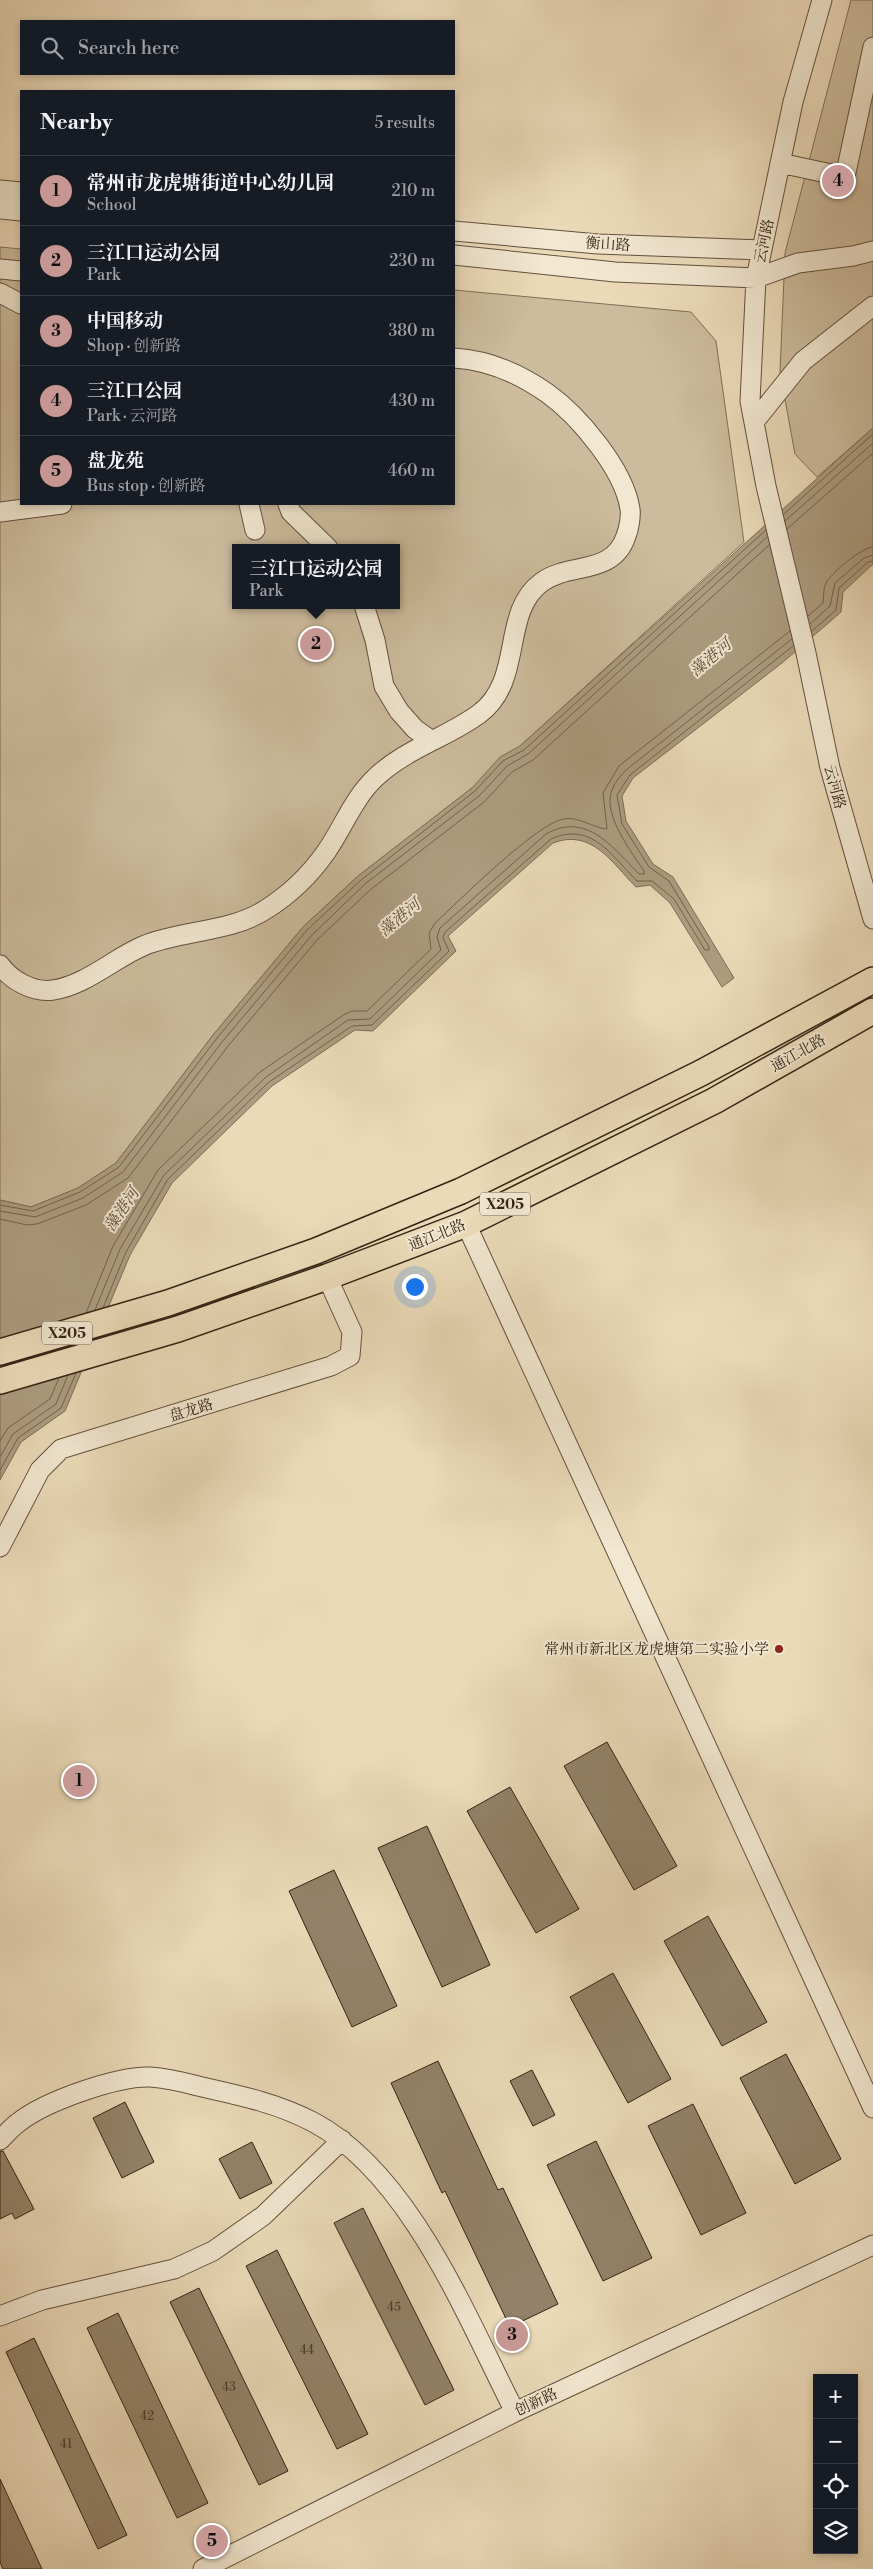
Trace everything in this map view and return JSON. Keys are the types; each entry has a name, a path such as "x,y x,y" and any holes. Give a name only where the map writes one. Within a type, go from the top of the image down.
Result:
{"main road":[{"name":"通江北路","path":"0,1352 134,1313 316,1251 461,1191 702,1073 873,980"},
{"name":"通江北路","path":"0,1381 178,1329 327,1277 466,1224 714,1101 873,1011"}],"street":[{"name":"云河路","path":"822,0 793,102 756,278 750,401 766,486 806,653 830,768 873,919"},
{"path":"780,163 845,177 873,46"},
{"path":"0,190 20,192"},
{"path":"0,209 20,211"},
{"name":"衡山路","path":"455,231 598,244 762,250"},
{"path":"756,278 798,263 853,256 873,251"},
{"name":"衡山路","path":"455,255 615,272 756,278"},
{"path":"0,269 20,271"},
{"path":"0,293 20,303"},
{"path":"754,422 803,361 873,306"},
{"path":"0,965 23,985 50,990 73,984 144,946 219,928 264,911 299,884 326,852 351,808 374,778 404,755 481,713 498,691 510,666 522,603 542,581 597,566 616,553 626,537 630,510 623,485 584,427 547,393 510,372 475,360 455,358"},
{"path":"0,512 54,505"},
{"path":"249,505 255,530"},
{"path":"288,505 291,512 324,544"},
{"path":"365,609 384,686 399,711 415,729 432,741"},
{"path":"466,1224 873,2108"},
{"name":"盘龙路","path":"0,1547 40,1470 61,1450 331,1366 350,1356 352,1332 327,1277"},
{"path":"0,2140 20,2121 67,2097 114,2081 150,2077 184,2082 279,2106 314,2122 342,2140 381,2178 419,2226 515,2412"},
{"path":"0,2316 42,2300 174,2269 213,2250 263,2216 342,2140"},
{"name":"创新路","path":"204,2569 515,2412 873,2245"}],"shaded area":[{"path":"851,0 873,0 873,428 817,477 795,454 780,372 785,253"},
{"path":"0,247 20,249 20,505 455,505 455,290 691,312 716,341 744,542 472,788 358,876 303,927 213,1035 116,1163 78,1188 31,1207 0,1200"}],"water":[{"name":"藻港河","path":"873,428 873,564 843,592 841,612 782,663 633,778 622,796 626,821 653,864 673,877 734,978 722,987 670,903 650,885 636,887 600,850 590,844 579,840 553,843 448,936 456,951 373,1031 355,1030 272,1086 172,1183 130,1255 65,1411 21,1442 0,1480 0,1200 31,1207 78,1188 116,1163 213,1035 303,927 358,876 472,788 500,757 520,746"}],"building":[{"path":"607,1742 677,1866 634,1890 564,1766"},
{"path":"510,1787 579,1909 536,1933 467,1811"},
{"path":"427,1826 490,1965 442,1987 378,1848"},
{"path":"334,1870 397,2006 352,2027 289,1891"},
{"path":"708,1916 767,2022 722,2046 664,1941"},
{"path":"613,1973 671,2079 628,2103 570,1997"},
{"path":"786,2054 841,2159 795,2184 740,2078"},
{"path":"438,2061 498,2190 503,2188 558,2304 510,2327 445,2191 442,2193 391,2083"},
{"path":"532,2070 555,2115 533,2126 510,2081"},
{"path":"125,2102 154,2162 122,2178 93,2118"},
{"path":"693,2104 746,2213 701,2235 648,2126"},
{"path":"596,2141 652,2258 603,2281 547,2165"},
{"path":"252,2142 272,2183 240,2199 219,2159"},
{"path":"0,2151 3,2151 34,2209 15,2219 12,2213 0,2219"},
{"path":"363,2208 454,2390 425,2405 334,2223"},
{"path":"277,2250 368,2434 337,2449 246,2266"},
{"path":"199,2288 288,2471 259,2485 170,2302"},
{"path":"118,2313 208,2503 177,2518 87,2328"},
{"path":"34,2338 127,2535 98,2549 6,2352"},
{"path":"0,2479 42,2569 3,2569 0,2562"}],"place":[{"name":"三江口公园","path":"838,181"},
{"name":"三江口运动公园","path":"316,644"},
{"name":"常州市新北区龙虎塘第二实验小学","path":"779,1649"},
{"name":"常州市龙虎塘街道中心幼儿园","path":"79,1781"},
{"name":"中国移动","path":"512,2335"},
{"name":"盘龙苑","path":"212,2541"}]}
